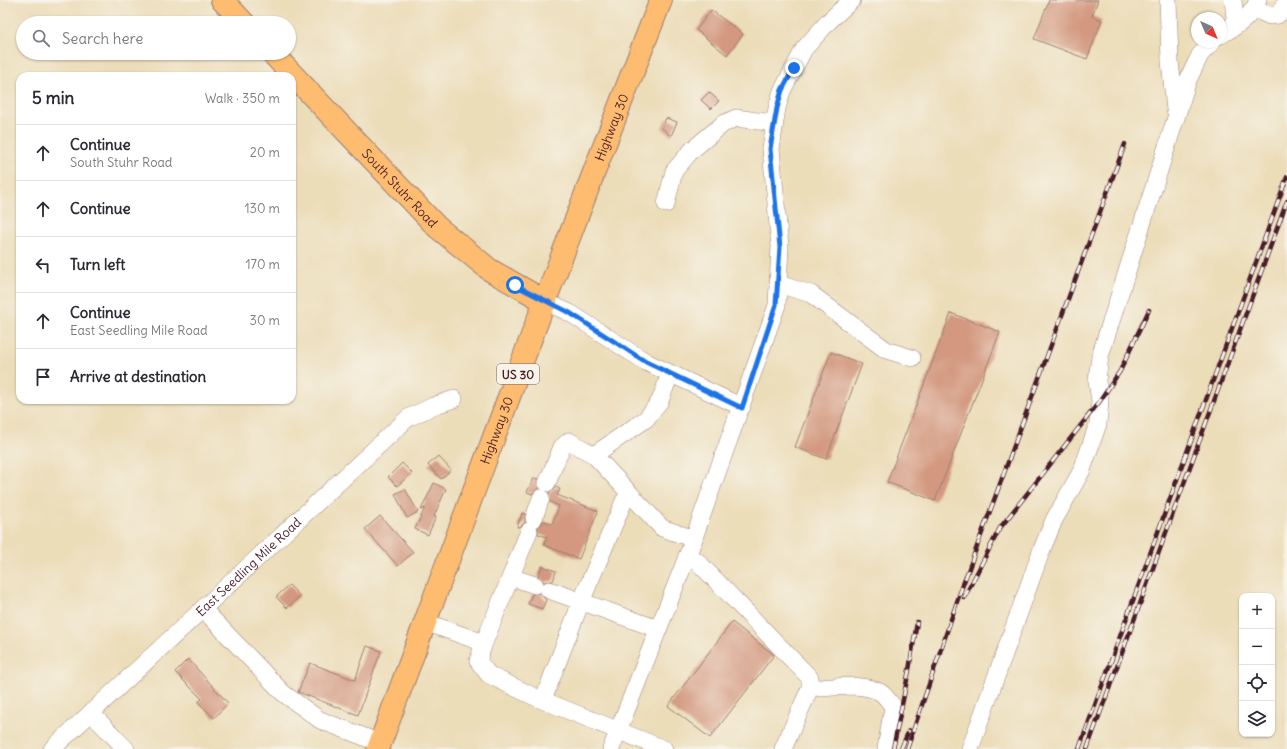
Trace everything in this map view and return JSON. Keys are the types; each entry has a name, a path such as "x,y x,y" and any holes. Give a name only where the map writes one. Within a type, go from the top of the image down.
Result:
{"main road":[{"path":"222,0 237,16"},
{"name":"Highway 30","path":"379,746 486,456 546,302 578,210 661,0"},
{"name":"South Stuhr Road","path":"279,60 290,72"},
{"name":"South Stuhr Road","path":"296,78 437,226 490,270 546,302"}],"street":[{"path":"611,749 694,538 742,408 776,305 780,247 770,149 774,122 782,90 804,49 828,22 852,0"},
{"path":"1168,0 1170,61 1175,116"},
{"path":"1227,32 1235,18 1233,0"},
{"path":"1227,32 1242,24 1256,4 1270,16 1278,15 1287,1"},
{"path":"970,749 1042,549 1054,520 1082,470 1098,424 1100,401 1097,381 1100,356 1175,116 1188,80 1200,55 1206,48"},
{"path":"666,204 674,171 692,150 723,124 736,118 774,122"},
{"path":"778,284 811,294 886,350 912,358"},
{"path":"546,302 570,313 640,358 742,408"},
{"path":"594,454 646,419 660,401 670,374"},
{"name":"East Seedling Mile Road","path":"52,749 408,418 433,406 454,399"},
{"path":"664,749 543,700 489,675 478,661 544,490 565,443 569,441 594,454 662,528 694,538"},
{"path":"543,700 581,602 624,501 631,495"},
{"path":"687,556 697,561 810,678 810,688 783,749"},
{"path":"511,577 658,629"},
{"path":"203,609 283,693 320,720 379,746"},
{"path":"425,622 484,643"},
{"path":"820,688 852,686 869,688 881,693 893,706 886,749"},
{"path":"91,713 126,749"}],"building":[{"path":"1049,0 1098,0 1092,16 1102,20 1087,59 1034,39"},
{"path":"711,10 743,34 727,55 696,30"},
{"path":"709,92 719,101 711,109 701,100"},
{"path":"666,118 677,122 671,136 662,128"},
{"path":"951,313 1000,332 935,501 887,482"},
{"path":"831,352 862,364 826,459 795,447"},
{"path":"438,456 451,470 441,479 428,465"},
{"path":"402,463 412,473 397,486 388,477"},
{"path":"534,478 538,479 539,488 532,494 527,492"},
{"path":"434,483 446,489 434,516 436,517 428,535 415,529 425,508 421,510"},
{"path":"556,487 560,489 557,495 598,511 579,559 544,545 547,537 538,534 538,527 544,521 552,524 559,506 550,502 549,493"},
{"path":"405,489 418,512 407,518 395,494"},
{"path":"522,513 525,514 525,522 520,527 517,527"},
{"path":"380,516 413,552 398,566 365,529"},
{"path":"542,566 556,571 553,581 544,582 538,576"},
{"path":"289,585 300,596 287,608 276,597"},
{"path":"540,593 546,600 542,609 528,604 532,594"},
{"path":"732,622 774,655 710,738 668,706"},
{"path":"367,646 381,651 358,715 298,692 310,663 355,680"},
{"path":"188,659 228,703 214,718 198,702 202,699 175,672"}],"railway":[{"path":"907,749 961,590 1125,144"},
{"path":"1079,749 1287,177"},
{"path":"1087,749 1287,201"},
{"path":"964,598 1000,528 1100,401 1120,371 1149,310"},
{"path":"893,749 917,622"},
{"path":"901,749 909,730"}],"route":[{"path":"515,285 570,313 646,362 742,408 776,305 780,247 770,149 774,122 782,90 794,68"}]}
